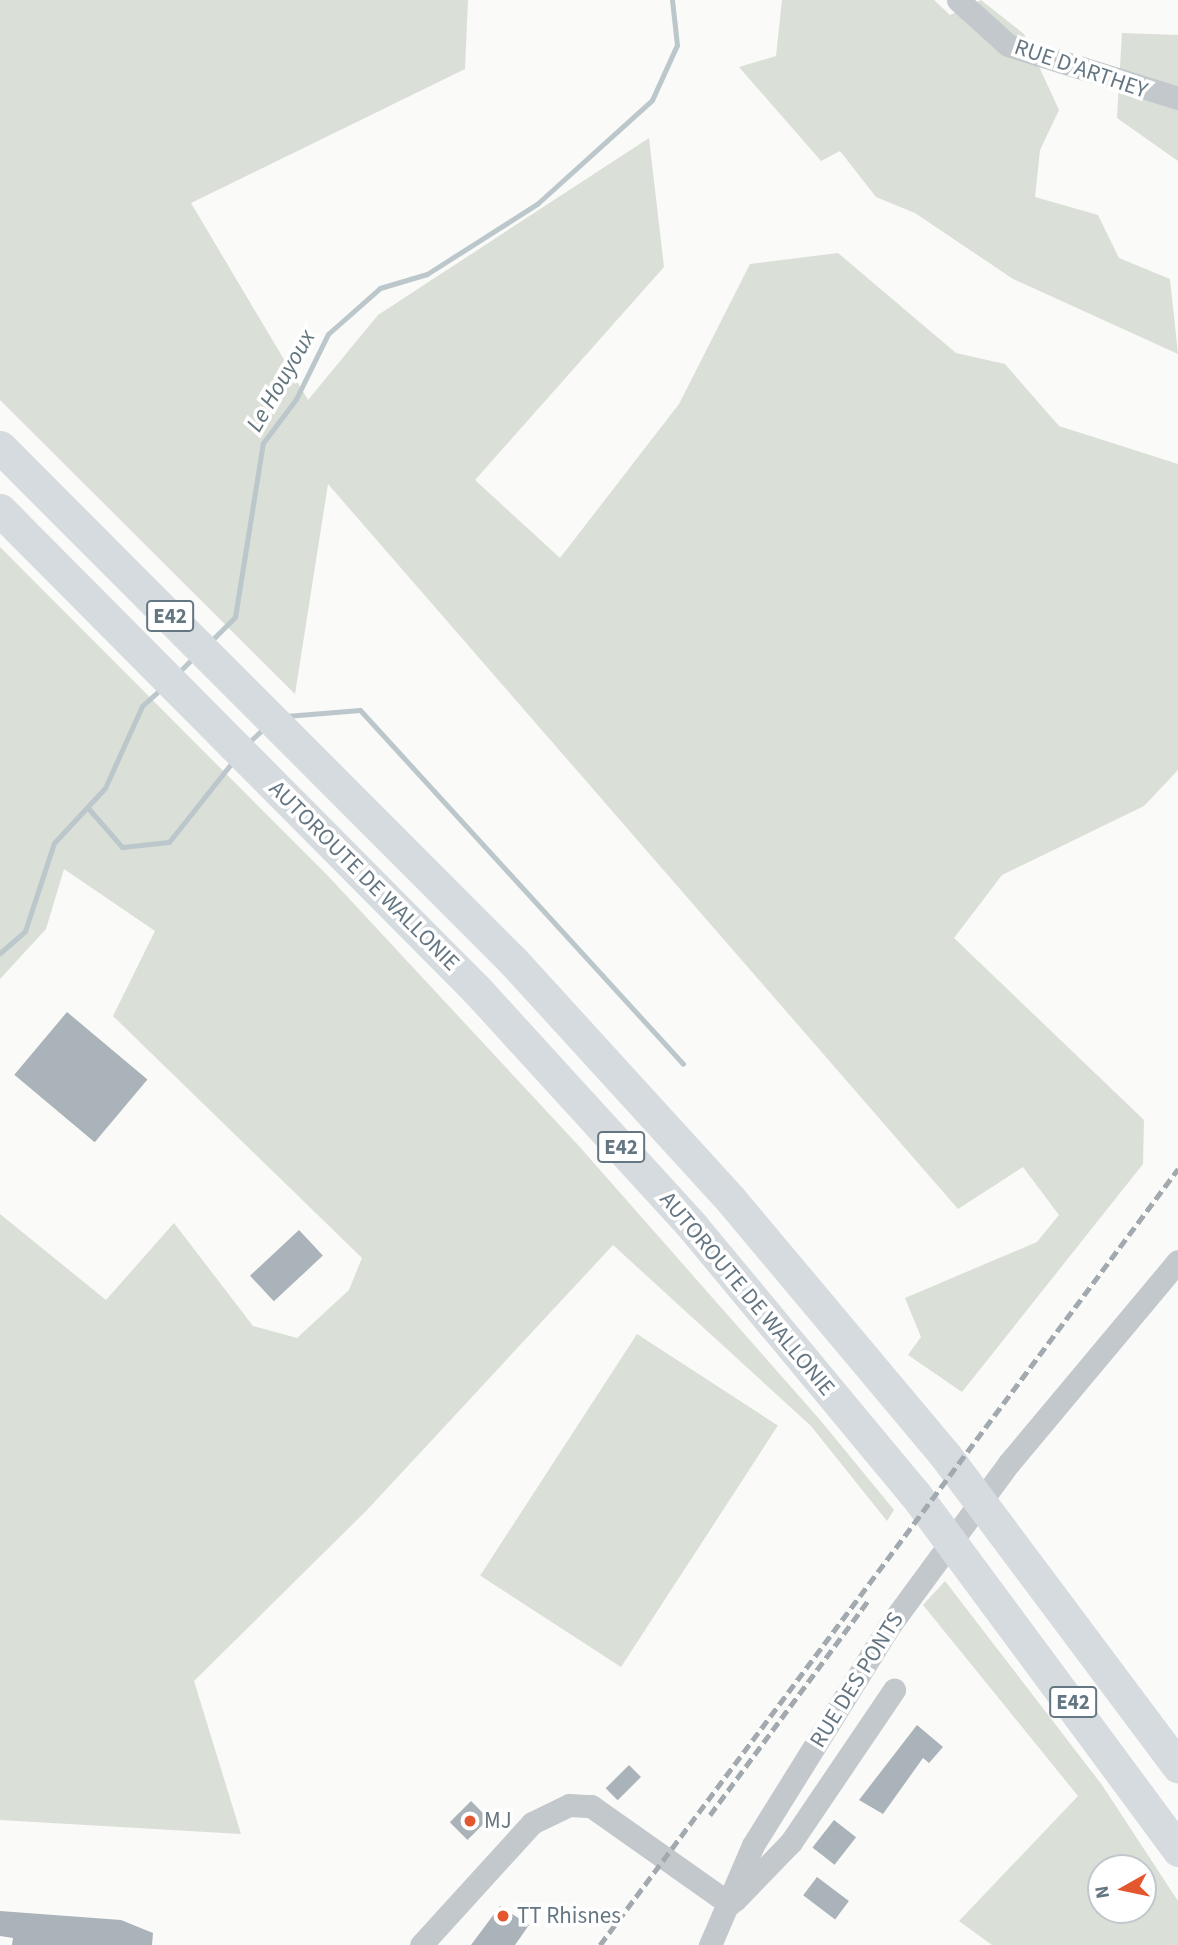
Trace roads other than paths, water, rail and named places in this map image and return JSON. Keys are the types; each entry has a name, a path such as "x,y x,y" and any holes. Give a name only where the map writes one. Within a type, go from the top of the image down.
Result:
{"highway":[{"name":"AUTOROUTE DE WALLONIE","path":"0,447 513,961 731,1200 945,1455 1178,1767"},
{"name":"AUTOROUTE DE WALLONIE","path":"0,510 476,989 693,1227 915,1494 1178,1850"}],"street":[{"name":"RUE D'ARTHEY","path":"958,0 1008,46 1178,98"},
{"name":"RUE DES PONTS","path":"730,1904 753,1845 890,1625 1009,1463 1178,1261"},
{"name":"RUE DES PONTS","path":"730,1904 791,1842 894,1690"},
{"path":"421,1945 549,1810 591,1806 637,1835 730,1904 710,1945"}],"waterway":[{"name":"Le Houyoux","path":"210,642 235,617 263,443 296,399 328,334 380,288 427,274 537,204 652,100 677,45 672,0"},
{"name":"Le Houyoux","path":"177,674 195,656"},
{"name":"Le Houyoux","path":"0,953 25,931 54,843 105,788 142,706 162,688"},
{"path":"286,716 360,710 683,1064"},
{"path":"247,744 265,727"},
{"path":"88,808 122,847 169,842 234,760"}],"railway":[{"path":"600,1945 1178,1169"},
{"path":"710,1815 868,1601"}],"place":[{"name":"MJ","path":"470,1821"},
{"name":"TT Rhisnes","path":"503,1916"}]}
